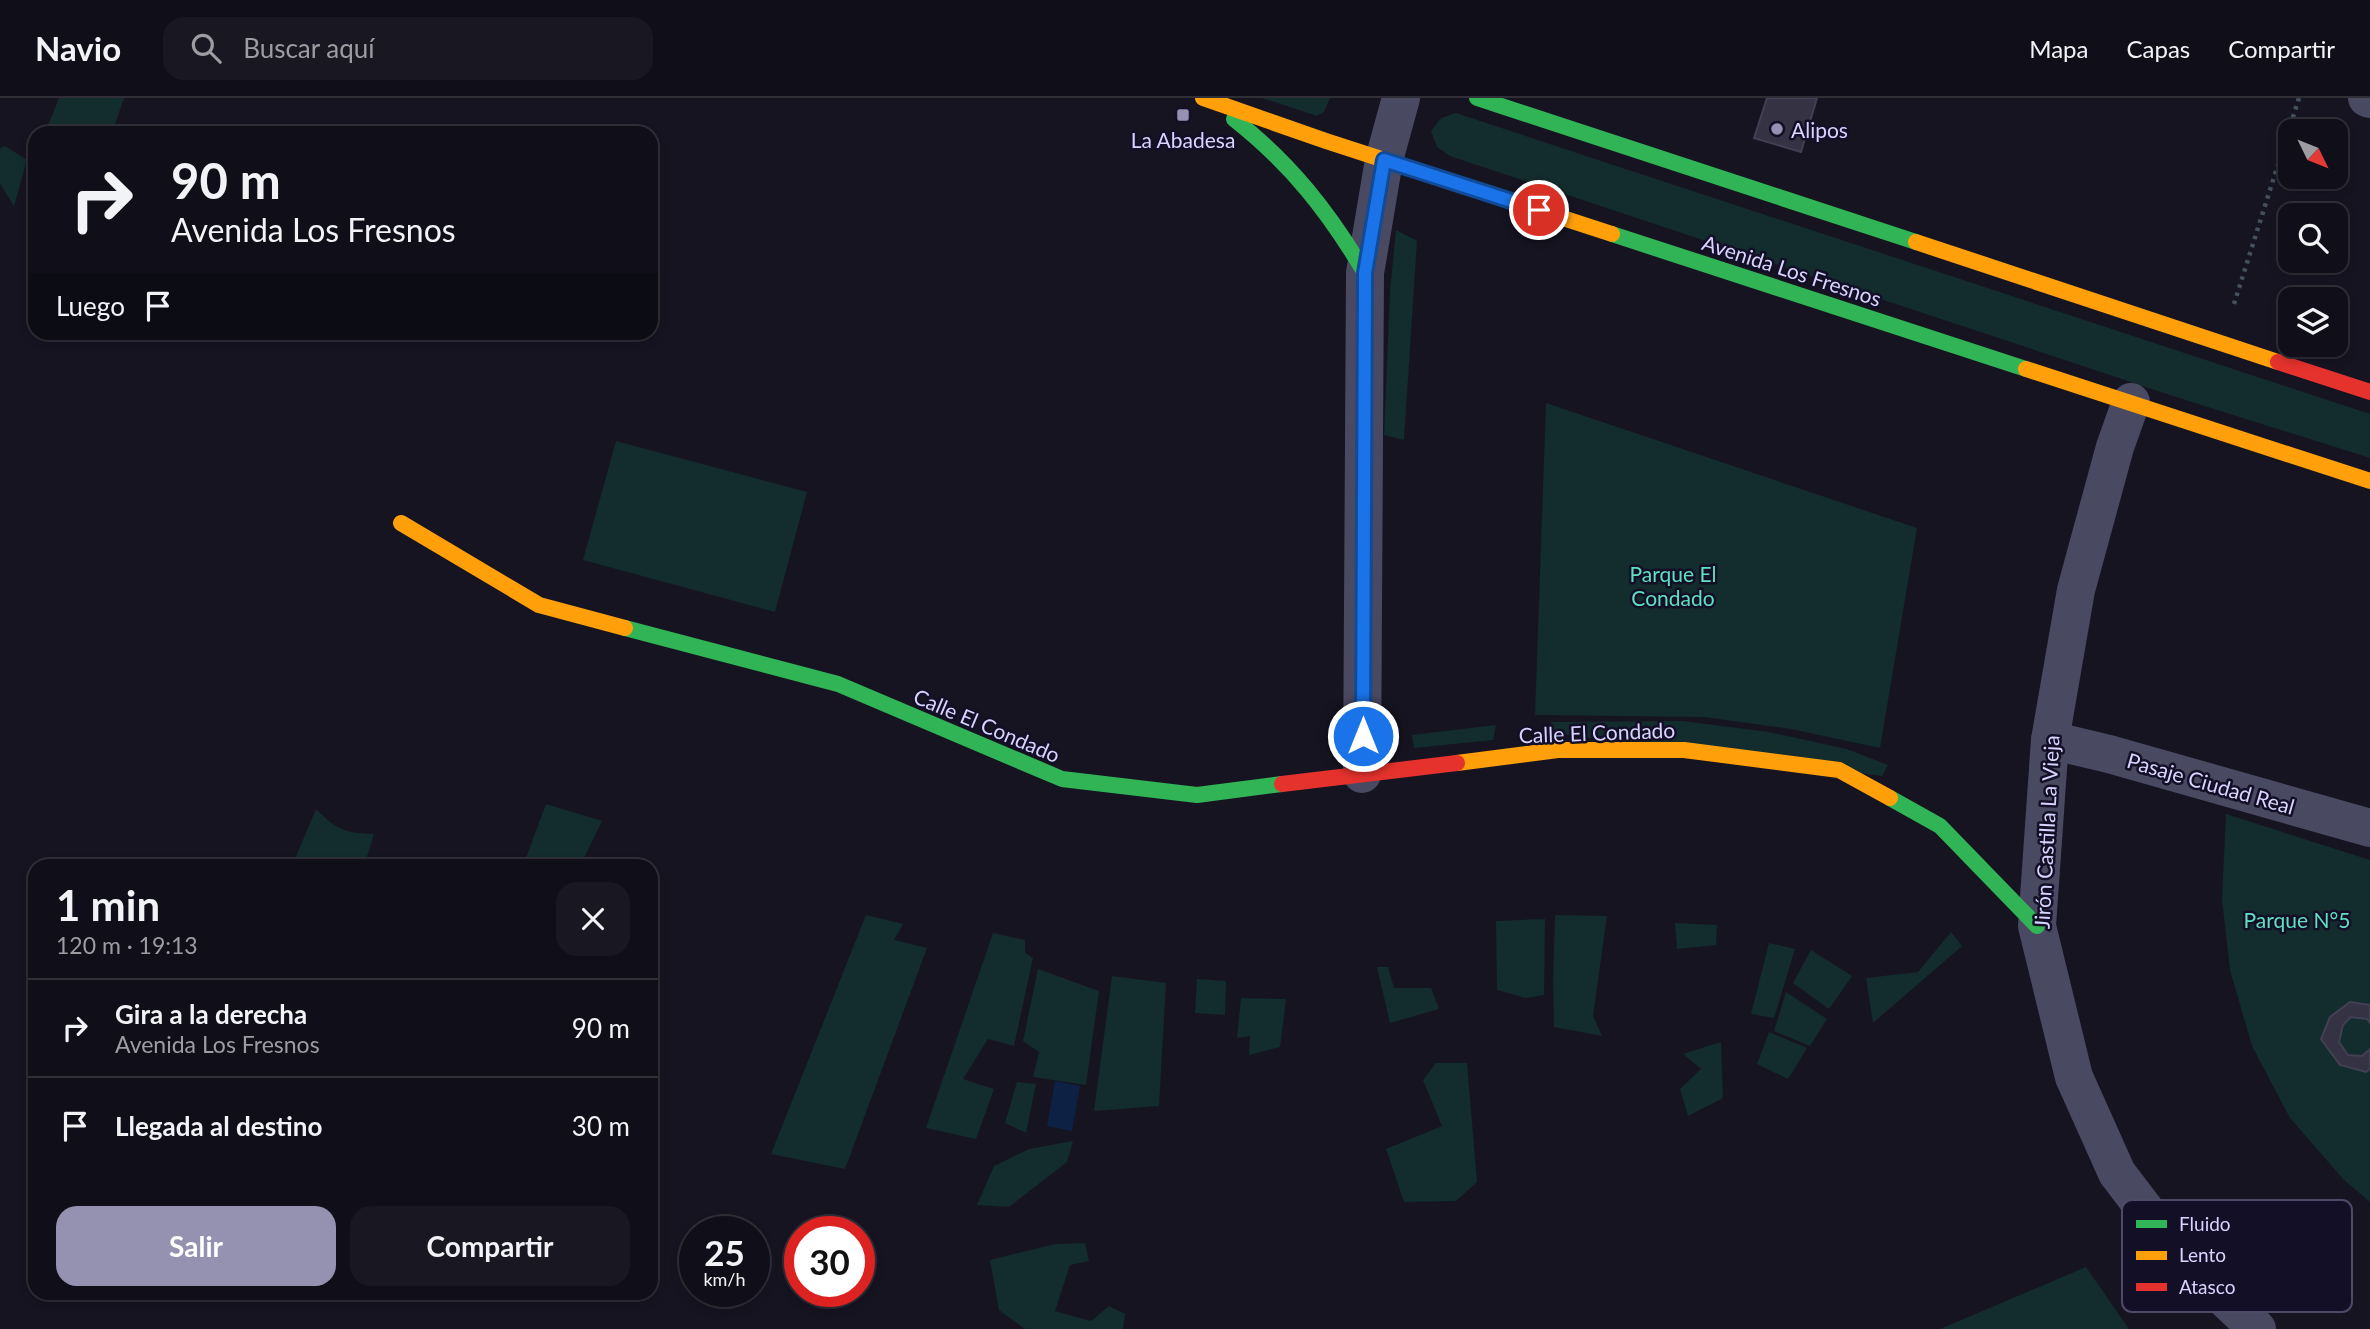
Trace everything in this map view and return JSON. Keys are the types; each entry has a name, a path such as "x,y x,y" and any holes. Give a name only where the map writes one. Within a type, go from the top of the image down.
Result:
{"main road":[{"path":"1477,98 2370,392"},
{"name":"Avenida Los Fresnos","path":"1205,99 1384,160 2370,481"},
{"path":"1205,99 1262,140 1288,165 1326,209 1365,273"},
{"name":"Calle El Condado","path":"401,523 539,605 838,684 1062,779 1197,795 1558,750 1684,750 1839,770 1940,826 2037,926"}],"street":[{"path":"1362,774 1365,273 1384,160 1401,98"},
{"name":"Jirón Castilla La Vieja","path":"2131,402 2115,447 2076,590 2050,740 2037,926 2074,1077 2117,1173 2138,1200"},
{"name":"Pasaje Ciudad Real","path":"2050,740 2109,754 2370,828"},
{"name":"Jirón Castilla La Vieja","path":"2240,1312 2258,1329"}],"path":[{"path":"2233,306 2299,98"}],"green space":[{"path":"59,98 124,98 114,126 48,126"},
{"path":"1262,98 1330,98 1324,112 1317,116"},
{"path":"1456,113 2370,414 2370,458 2179,398 1450,156 1437,147 1431,131 1441,118"},
{"path":"5,146 27,160 14,206 0,184 0,149"},
{"path":"1396,230 1417,241 1404,440 1384,435 1390,291"},
{"name":"Parque El Condado","path":"1546,403 1917,528 1880,748 1791,729 1704,717 1535,715"},
{"path":"616,441 807,492 775,612 583,560"},
{"path":"1683,721 1769,732 1847,749 1888,765 1882,776 1552,733 1551,722"},
{"path":"1496,725 1493,740 1414,748 1412,735"},
{"path":"546,804 602,821 583,859 526,859"},
{"path":"316,809 342,829 374,834 366,859 295,859"},
{"name":"Parque N°5","path":"2226,814 2370,860 2370,1202 2344,1180 2290,1118 2252,1046 2230,970 2222,899"},
{"path":"866,915 903,924 894,940 927,948 845,1169 771,1154"},
{"path":"1555,915 1607,916 1593,1016 1602,1036 1554,1027"},
{"path":"1545,919 1544,995 1525,998 1497,990 1496,921"},
{"path":"1675,923 1717,925 1716,945 1677,949"},
{"path":"1951,932 1962,946 1873,1023 1866,978 1918,972"},
{"path":"993,933 1025,940 1025,953 1033,958 1014,1046 988,1039 963,1079 994,1089 976,1139 926,1128"},
{"path":"1769,943 1795,949 1774,1018 1751,1014"},
{"path":"1811,950 1852,976 1829,1009 1793,983"},
{"path":"1377,967 1388,967 1394,988 1431,988 1439,1009 1390,1023"},
{"path":"1038,969 1099,991 1086,1085 1033,1077 1039,1052 1023,1041"},
{"path":"1112,976 1166,983 1159,1106 1094,1111"},
{"path":"1197,979 1226,981 1225,1015 1195,1013"},
{"path":"1786,992 1827,1019 1810,1046 1774,1031"},
{"path":"1241,998 1286,999 1280,1047 1249,1055 1250,1036 1237,1038"},
{"path":"1769,1032 1807,1048 1788,1079 1757,1064"},
{"path":"1721,1042 1723,1098 1688,1116 1680,1089 1701,1069 1683,1054"},
{"path":"1436,1063 1467,1063 1477,1182 1456,1201 1404,1202 1386,1149 1442,1126 1423,1080"},
{"path":"1017,1082 1036,1084 1026,1133 1005,1123"},
{"path":"1073,1141 1067,1162 1009,1207 977,1205 994,1166 1029,1149"},
{"path":"1085,1243 1089,1261 1070,1265 1055,1311 1091,1321 1109,1306 1125,1314 1123,1329 1025,1329 999,1310 990,1260 1055,1244"},
{"path":"2086,1267 2129,1329 1940,1329"}],"water":[{"path":"1055,1081 1080,1086 1072,1131 1047,1126"}],"building":[{"path":"1767,98 1817,98 1801,152 1754,138"},
{"path":"2350,1002 2370,1005 2370,1023 2367,1019 2351,1017 2343,1025 2339,1042 2348,1055 2362,1056 2370,1049 2370,1069 2366,1072 2340,1065 2321,1039 2330,1017"}],"traffic: fast":[{"path":"1477,98 1916,242"},
{"path":"1234,119 1291,171 1337,229 1365,273"},
{"path":"1612,234 2026,369"},
{"path":"625,628 838,684 1062,779 1197,795 1282,784"},
{"path":"1890,798 1940,826 2037,926"}],"traffic: slow":[{"path":"1203,98 1612,234"},
{"path":"1916,242 2278,362"},
{"path":"2026,369 2370,481"},
{"path":"401,523 539,605 625,628"},
{"path":"1457,763 1558,750 1684,750 1839,770 1890,798"}],"traffic: jam":[{"path":"2278,362 2370,392"},
{"path":"1282,784 1457,763"}],"place":[{"name":"La Abadesa","path":"1183,115"},
{"name":"Alipos","path":"1777,129"}],"route":[{"path":"1363,736 1365,273 1384,160 1539,210"}]}
